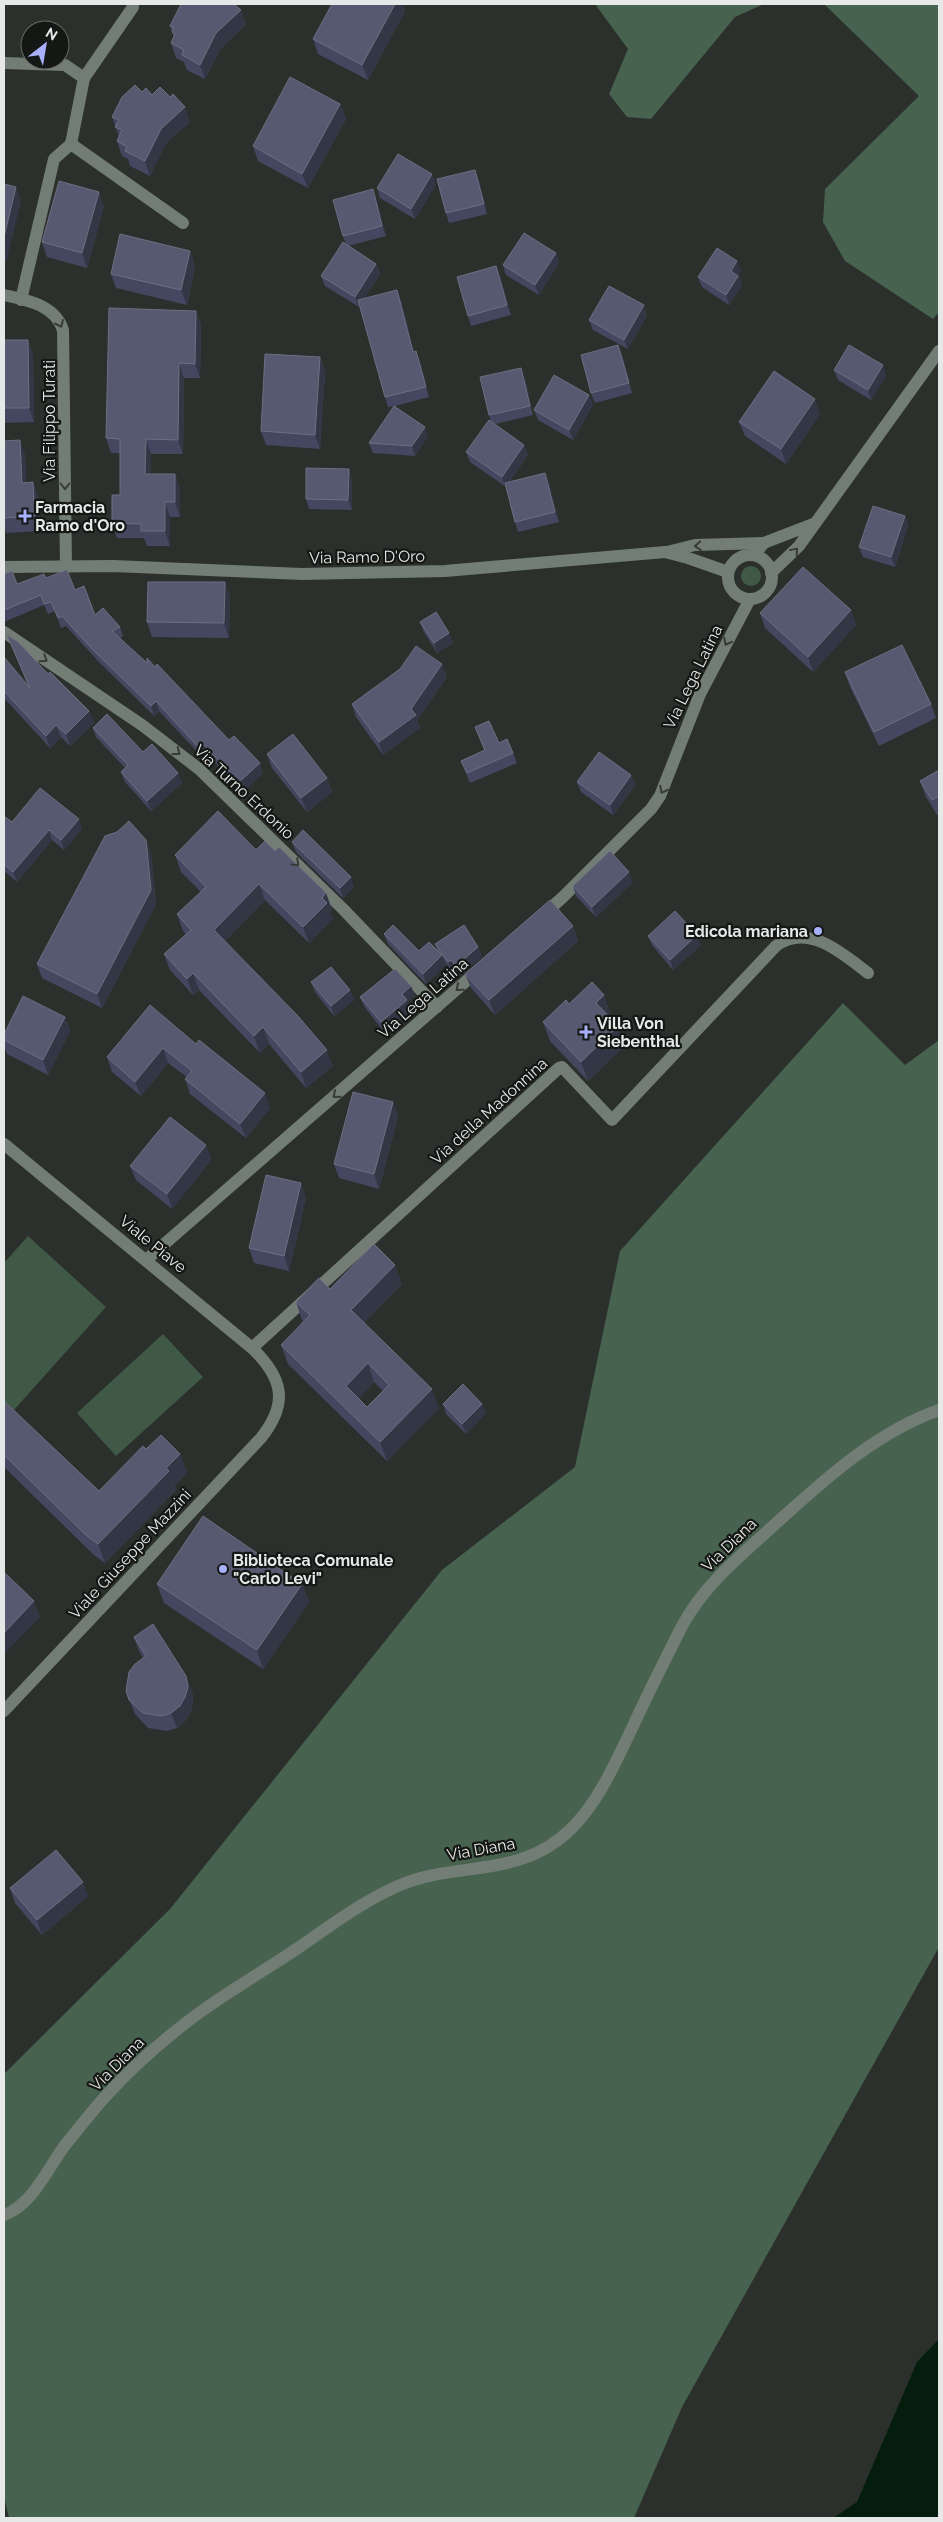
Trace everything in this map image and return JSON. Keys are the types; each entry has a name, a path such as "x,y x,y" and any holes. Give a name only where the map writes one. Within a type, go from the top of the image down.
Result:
{"street":[{"path":"21,300 54,159 71,144 84,78 133,7"},
{"path":"4,63 64,65 84,78"},
{"path":"71,144 183,223"},
{"name":"Via Filippo Turati","path":"4,295 51,311 59,319 63,330 66,567"},
{"path":"813,524 764,543 749,555 734,561 728,572 728,579 733,591 750,599 758,597 769,588 772,573 793,554 939,351"},
{"path":"665,552 695,546 764,543"},
{"path":"728,544 765,561 772,573"},
{"name":"Via Ramo D'Oro","path":"4,568 113,566 302,574 445,572 665,552 728,572"},
{"name":"Via Lega Latina","path":"534,923 564,897 650,809 660,796 700,694 750,599"},
{"name":"Via Turno Erdonio","path":"4,632 133,720 199,769 344,909 437,1007"},
{"name":"Via della Madonnina","path":"252,1348 559,1068 562,1067 612,1120 776,946 792,938 809,938 839,952 868,973"},
{"name":"Via Lega Latina","path":"146,1260 489,962"},
{"name":"Viale Piave","path":"4,1144 252,1348 270,1366 275,1376 280,1396 277,1416"},
{"name":"Via Diana","path":"4,2215 11,2213 25,2200 64,2146 104,2098 138,2063 209,2006 356,1908 390,1889 433,1874 519,1861 546,1847 570,1830 587,1810 610,1770 684,1624 705,1591 734,1561 851,1458 891,1432 939,1410"},
{"name":"Viale Giuseppe Mazzini","path":"4,1711 261,1438 277,1416"}],"shaded area":[{"path":"595,4 764,4 735,17 651,119 627,117 609,94 628,49"},
{"path":"824,4 939,4 939,312 933,319 845,261 823,222 825,189 919,96"},
{"path":"747,566 755,566 761,572 761,580 755,586 747,586 741,580 741,572"},
{"path":"843,1003 905,1065 939,1040 939,1947 682,2407 634,2518 9,2518 4,2497 4,2074 170,1909 442,1570 575,1467 620,1251"},
{"path":"28,1236 106,1307 13,1411 4,1402 4,1263"},
{"path":"163,1334 203,1377 116,1456 77,1413"},
{"path":"939,2339 939,2518 833,2518 857,2502 917,2362"}],"building":[{"path":"183,4 234,4 241,10 216,33 200,65 182,55 184,50 171,43 175,34 172,32 174,28 170,26 180,6"},
{"path":"332,4 395,4 362,65 313,39"},
{"path":"290,77 340,104 302,174 253,146"},
{"path":"135,85 142,92 146,88 152,95 160,87 170,97 173,94 185,107 161,129 145,161 125,151 127,147 117,141 122,130 115,127 119,120 112,117 122,97"},
{"path":"398,154 432,174 411,209 377,188"},
{"path":"475,170 484,204 446,213 437,179"},
{"path":"59,181 99,192 82,253 42,242"},
{"path":"4,184 16,187 4,237"},
{"path":"373,189 382,226 343,236 333,200"},
{"path":"524,233 556,253 535,285 503,265"},
{"path":"120,234 190,251 181,290 111,274"},
{"path":"343,242 376,264 355,297 321,276"},
{"path":"717,248 737,261 731,271 738,276 726,295 698,277"},
{"path":"496,266 507,305 468,316 457,277"},
{"path":"609,286 644,305 624,340 589,320"},
{"path":"397,290 413,352 416,351 426,387 385,397 358,300"},
{"path":"109,308 196,311 195,364 179,363 178,440 146,439 145,474 175,474 175,502 165,502 165,531 141,531 141,524 112,523 112,495 120,495 120,439 106,438"},
{"path":"4,340 28,340 29,408 4,408"},
{"path":"618,345 629,383 591,393 581,355"},
{"path":"849,345 883,365 868,390 834,370"},
{"path":"265,354 320,357 315,435 261,431"},
{"path":"521,368 530,406 489,415 480,377"},
{"path":"774,371 815,399 781,449 739,422"},
{"path":"554,375 589,395 569,430 534,410"},
{"path":"394,406 425,427 412,446 369,443"},
{"path":"489,420 524,445 502,477 466,452"},
{"path":"20,440 22,483 33,482 35,516 4,518 4,441"},
{"path":"306,468 349,469 348,500 306,499"},
{"path":"545,473 555,512 515,522 505,483"},
{"path":"873,506 905,516 891,557 859,547"},
{"path":"803,567 851,610 808,657 760,613"},
{"path":"67,570 75,590 84,586 95,615 103,608 120,627 112,631 147,663 147,658 155,667 157,664 229,740 234,736 260,763 239,782 204,745 200,749 156,701 151,706 94,651 62,616 58,618 51,602 44,604 41,595 4,610 4,574 12,571 17,584 44,574 46,578"},
{"path":"148,582 225,582 224,623 147,622"},
{"path":"436,612 449,633 434,643 420,622"},
{"path":"7,635 18,642 48,674 50,672 89,711 66,734 56,725 46,736 4,691 4,657 30,688"},
{"path":"902,645 931,704 874,732 845,672"},
{"path":"416,646 442,664 411,709 416,715 379,742 352,704 400,669"},
{"path":"107,714 143,752 152,744 178,773 147,801 121,772 128,765 93,728"},
{"path":"489,721 499,743 507,739 513,753 467,773 461,761 485,750 475,727"},
{"path":"293,734 327,778 301,798 267,754"},
{"path":"599,752 631,775 610,805 577,782"},
{"path":"939,770 939,796 932,800 920,781"},
{"path":"40,788 79,819 61,840 49,830 13,872 4,864 4,816 12,822"},
{"path":"218,811 256,850 265,841 275,851 279,847 326,893 322,898 327,903 303,927 259,884 214,930 297,1015 327,1050 301,1072 263,1027 254,1036 193,973 187,979 164,954 191,930 177,914 206,887 175,855"},
{"path":"129,821 146,840 151,890 97,994 37,964 105,836 117,832"},
{"path":"303,830 351,877 340,888 292,842"},
{"path":"610,851 629,872 592,907 573,886"},
{"path":"550,900 573,926 489,1000 465,974"},
{"path":"675,911 697,935 670,960 648,936"},
{"path":"393,925 419,951 429,942 442,955 423,974 384,934"},
{"path":"464,925 478,947 456,966 451,960 448,962 435,944"},
{"path":"331,967 350,990 331,1006 311,982"},
{"path":"395,969 411,986 402,994 407,1000 381,1022 360,997"},
{"path":"592,982 604,995 596,1003 618,1026 581,1062 543,1022 566,1000 569,1004"},
{"path":"23,996 65,1017 43,1060 4,1040 4,1034"},
{"path":"150,1005 196,1044 199,1040 265,1093 240,1124 185,1079 192,1071 163,1048 135,1082 107,1057"},
{"path":"353,1092 393,1102 374,1174 334,1164"},
{"path":"170,1117 206,1145 167,1194 130,1166"},
{"path":"266,1175 301,1183 284,1256 249,1248"},
{"path":"374,1244 395,1265 351,1310 432,1389 380,1442 281,1345 310,1315 296,1302 319,1278 330,1289","holes":["368,1363 389,1385 367,1407 346,1386"]},
{"path":"463,1384 482,1404 462,1424 443,1404"},
{"path":"4,1401 99,1491 143,1446 146,1449 161,1435 180,1454 166,1468 169,1471 98,1544 87,1536 4,1455"},
{"name":"Biblioteca Comunale \"Carlo Levi\"","path":"203,1516 302,1584 257,1650 157,1584"},
{"path":"4,1572 34,1601 4,1633"},
{"path":"153,1624 186,1676 188,1687 180,1706 171,1713 162,1716 143,1713 129,1700 126,1691 129,1672 135,1664 146,1656 134,1637"},
{"path":"56,1850 83,1882 37,1920 10,1888"}],"place":[{"name":"Farmacia Ramo d'Oro","path":"25,516"},
{"name":"Edicola mariana","path":"818,931"},
{"name":"Villa Von Siebenthal","path":"586,1032"},
{"name":"Biblioteca Comunale \"Carlo Levi\"","path":"223,1569"}]}
